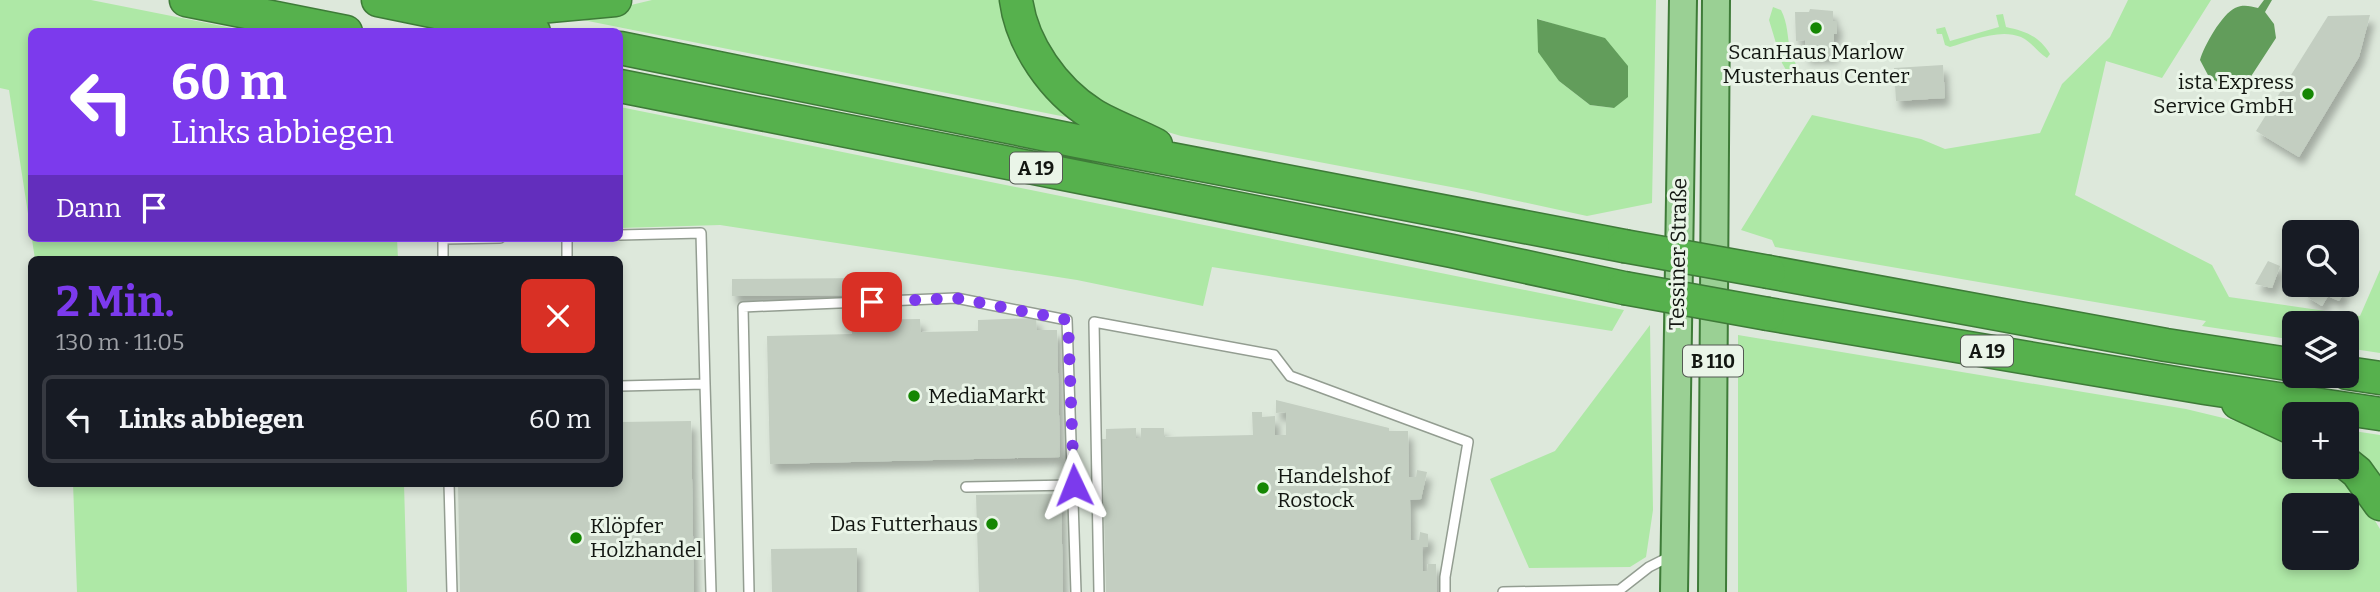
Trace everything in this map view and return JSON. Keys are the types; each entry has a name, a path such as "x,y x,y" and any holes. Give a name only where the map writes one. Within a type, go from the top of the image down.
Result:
{"highway":[{"path":"186,0 326,28"},
{"path":"377,0 515,28"},
{"path":"453,15 615,0"},
{"path":"1016,0 1026,33 1041,63 1065,92 1093,114 1192,162"},
{"name":"A 19","path":"623,49 1077,141 1624,246 2166,345 2282,363"},
{"name":"A 19","path":"623,87 1452,251 1624,288 2205,388 2380,414"},
{"path":"2359,375 2380,378"},
{"path":"2205,388 2282,423"},
{"path":"2359,475 2380,504"}],"main road":[{"name":"Tessiner Straße","path":"1674,592 1682,0"},
{"name":"Tessiner Straße","path":"1712,592 1716,0"}],"lane":[{"path":"623,235 701,233 711,592"},
{"path":"749,592 753,540 752,492 743,307 956,298 1068,320 1076,592"},
{"path":"1099,592 1094,322 1274,355 1290,376 1468,442 1444,592"},
{"path":"623,386 705,384"},
{"path":"966,488 1074,485"},
{"path":"449,487 452,592"},
{"path":"1503,592 1617,591 1649,567 1674,555"}],"shaded area":[{"path":"0,0 91,0 232,28 28,28 28,214 9,90 0,88"},
{"path":"652,0 1006,0 1086,121 553,14 610,10"},
{"path":"1025,0 1656,0 1652,203 1587,216 1467,190 1181,136 1128,120 1090,103 1054,66","holes":["1538,19 1579,32 1614,108 1590,105 1559,81"]},
{"path":"2128,0 2211,0 2162,78 2106,61 2075,195 2212,265 2229,297 2326,311 2282,311 2282,338 2202,326 2206,321 1775,247 1772,240 1741,230 1812,115 1921,139 1945,149 2040,133 2062,84 2110,37"},
{"path":"2264,0 2272,0 2265,12 2274,24 2276,38 2248,81 2225,86 2209,77 2200,60 2219,23 2235,8 2258,8"},
{"path":"1773,7 1781,10 1785,20 1796,77 1789,75 1782,63 1769,20"},
{"path":"2003,14 2006,27 2036,39 2050,54 2047,58 2025,39 2012,35 1985,36 1950,47 1945,45 1942,34 1937,34 1936,29 1945,27 1950,41 1999,27 1996,15"},
{"path":"1537,19 1605,38 1628,66 1628,97 1614,108 1590,105 1559,81 1538,52"},
{"path":"623,108 1624,310 1612,331 1212,267 1203,306 1077,280 720,225 623,228"},
{"path":"32,242 397,242 398,256 35,256"},
{"path":"2380,270 2380,353 2359,350 2359,316"},
{"path":"1650,325 1653,510 1646,557 1630,567 1529,568 1490,479 1555,451"},
{"path":"1738,335 2186,409 2269,429 2282,436 2282,479 2344,479 2358,493 2282,493 2282,570 2359,570 2359,494 2380,529 2380,592 1738,592"},
{"path":"2359,432 2380,435 2380,485 2359,463"},
{"path":"73,487 404,487 407,592 77,592"}],"building":[{"name":"ScanHaus Marlow Musterhaus Center","path":"1810,9 1833,11 1833,21 1837,21 1834,55 1805,56 1805,40 1796,41 1795,12 1809,12"},
{"name":"ista Express Service GmbH","path":"2370,15 2359,57 2299,157 2256,131 2328,16"},
{"path":"1943,65 1945,98 1896,101 1894,68"},
{"path":"2268,261 2280,266 2272,288 2255,284"},
{"path":"869,278 869,295 732,296 732,279"},
{"path":"2307,297 2327,297 2322,306"},
{"name":"MediaMarkt","path":"1036,318 1037,330 1057,330 1060,457 770,464 767,336 852,334 851,320 920,319 921,332 978,331 978,320"},
{"name":"Handelshof Rostock","path":"1276,400 1389,428 1389,431 1408,431 1409,477 1416,477 1417,470 1427,472 1421,499 1410,500 1411,540 1419,540 1420,532 1428,534 1428,547 1422,547 1423,571 1427,571 1428,564 1436,564 1437,592 1106,592 1102,439 1106,439 1106,429 1136,428 1136,438 1141,438 1141,428 1164,428 1164,437 1253,435 1252,412 1262,412 1262,417 1275,416 1275,435 1286,435 1286,412 1276,413"},
{"name":"Klöpfer Holzhandel","path":"691,421 694,592 460,592 458,487 623,487 623,422"},
{"path":"1061,494 1063,592 979,592 976,495"},
{"path":"857,548 857,592 772,592 771,549"}],"place":[{"name":"ScanHaus Marlow Musterhaus Center","path":"1816,28"},
{"name":"ista Express Service GmbH","path":"2308,94"},
{"name":"MediaMarkt","path":"914,396"},
{"name":"Handelshof Rostock","path":"1263,488"},
{"name":"Das Futterhaus","path":"992,524"},
{"name":"Klöpfer Holzhandel","path":"576,538"}],"route":[{"path":"872,302 956,298 1068,320 1074,485"}]}
